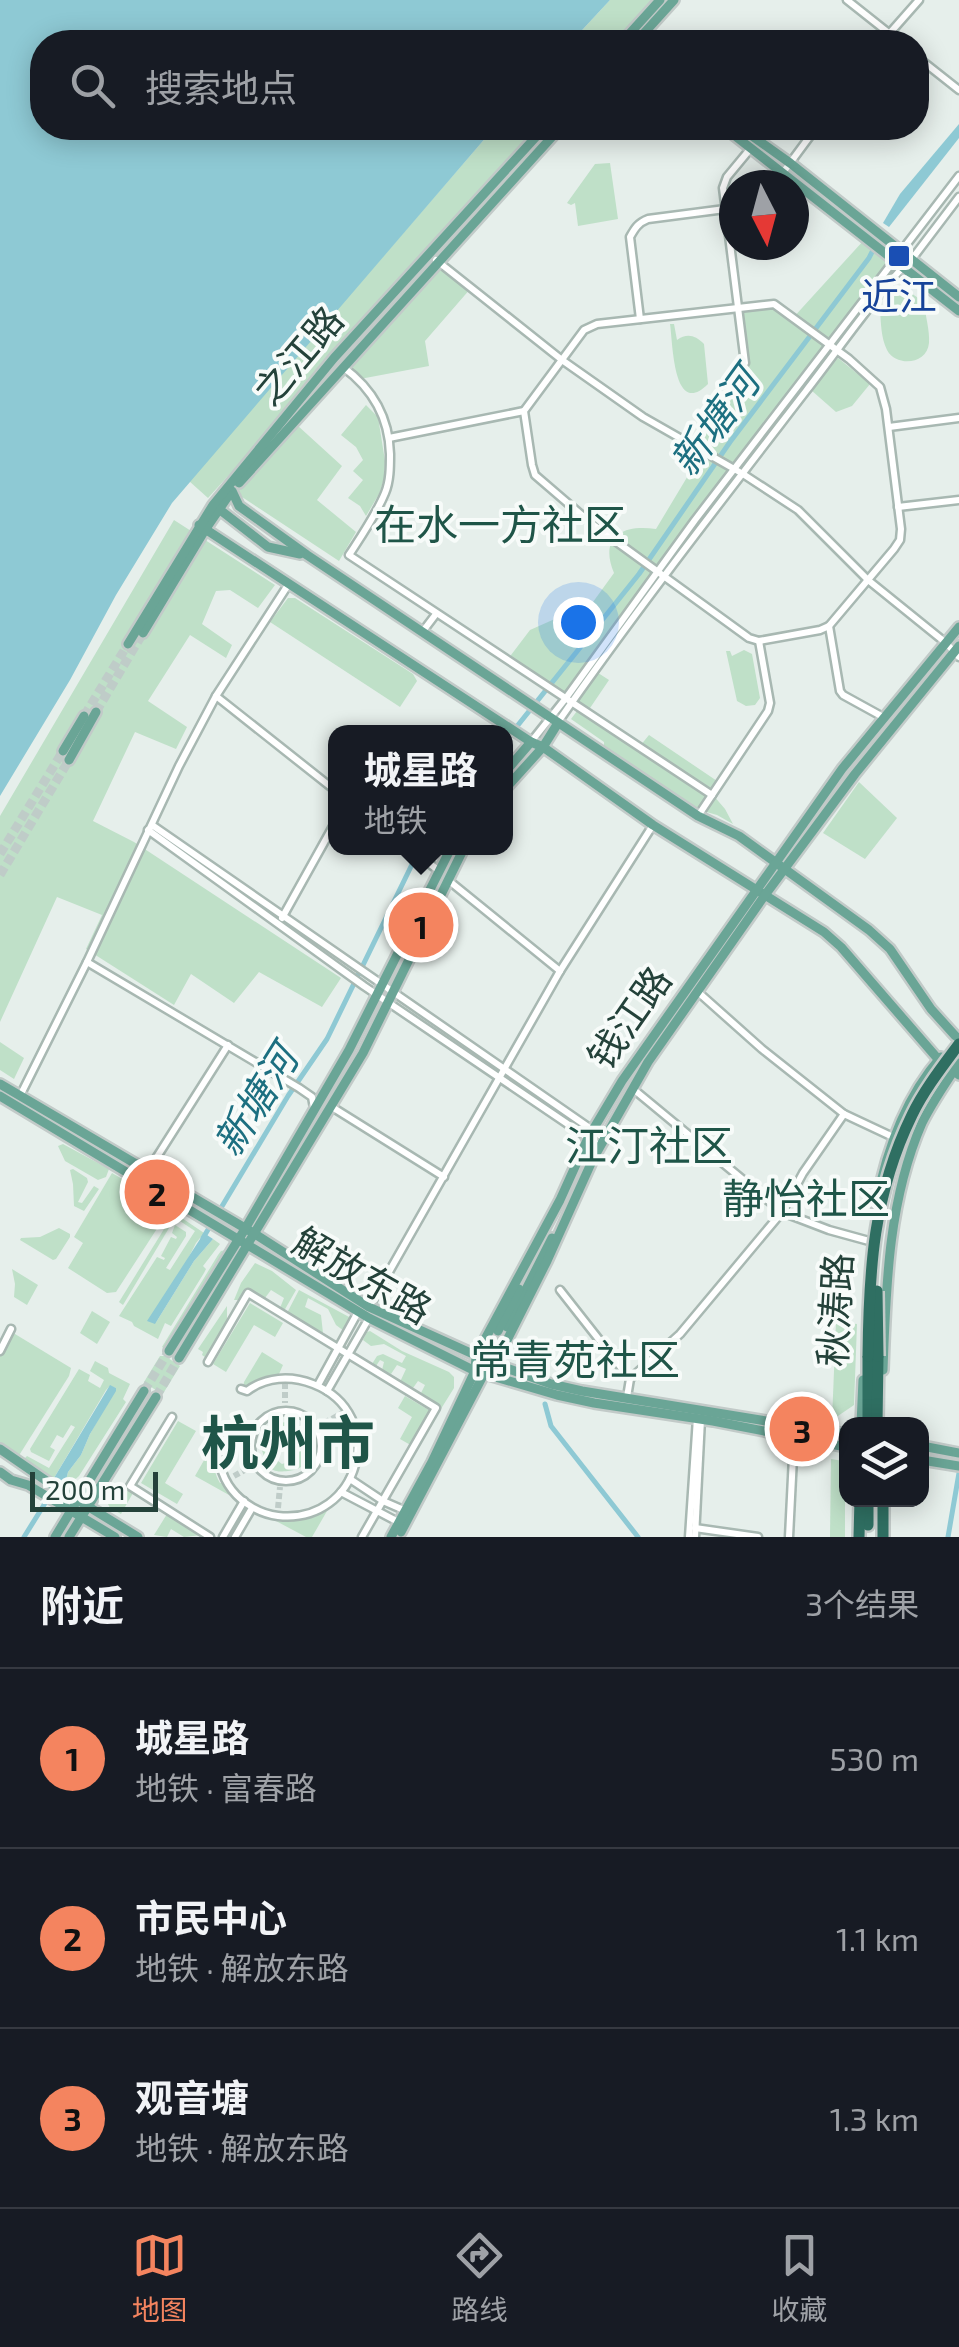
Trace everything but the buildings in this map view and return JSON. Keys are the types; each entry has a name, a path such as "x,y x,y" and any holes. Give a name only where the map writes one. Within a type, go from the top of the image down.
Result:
{"highway":[{"path":"877,1417 872,1401 869,1316 874,1232 886,1178 913,1112 959,1042"},
{"path":"867,1417 872,1401 879,1240 889,1190 920,1111 959,1052"},
{"path":"858,1507 858,1537"},
{"path":"867,1537 874,1507"},
{"path":"877,1507 879,1537"}],"main road":[{"path":"637,30 660,0"},
{"path":"641,30 674,0"},
{"name":"之江路","path":"128,644 216,507 334,358 533,140"},
{"name":"之江路","path":"216,507 549,140"},
{"path":"741,140 777,170"},
{"path":"758,140 879,241 898,264 959,311"},
{"path":"809,193 879,241 902,251 959,298"},
{"path":"232,490 240,506 308,556 698,816 776,861 784,871 846,912 890,949 959,1042"},
{"path":"216,507 268,547 308,556"},
{"path":"202,528 504,725"},
{"name":"之江路","path":"143,632 202,528"},
{"name":"钱江路","path":"480,1372 495,1364 548,1261 590,1134 622,1081 761,893 784,871 862,764 954,650 959,627"},
{"name":"钱江路","path":"395,1537 476,1394 480,1372 476,1356 648,1062 698,992 761,893 776,861 842,770 883,717 954,650"},
{"path":"84,716 66,755 96,712"},
{"path":"513,780 543,747 554,720"},
{"path":"513,731 824,932 938,1059 957,1070"},
{"path":"513,763 530,742"},
{"path":"447,855 385,993 364,1052 332,1107 246,1234 249,1246 174,1354 385,993 460,855"},
{"path":"924,1042 930,1071"},
{"name":"秋涛路","path":"865,1417 869,1241 882,1173 893,1137 930,1071 959,1042"},
{"name":"秋涛路","path":"879,1417 895,1212 923,1122 957,1070"},
{"name":"解放东路","path":"0,1084 147,1172 213,1217 224,1231 246,1234"},
{"name":"解放东路","path":"0,1096 213,1217 231,1221 369,1313 480,1372 594,1403 839,1446"},
{"path":"501,1332 565,1203"},
{"name":"解放东路","path":"249,1246 358,1312 551,1384 839,1433"},
{"path":"55,1537 144,1391"},
{"path":"70,1537 156,1396"},
{"path":"929,1447 958,1453"},
{"path":"0,1452 78,1500 85,1512 115,1537"},
{"path":"929,1461 957,1466"},
{"path":"0,1469 11,1480 28,1485 71,1511 85,1512 138,1537"}],"street":[{"path":"847,0 883,30"},
{"path":"892,30 919,0"},
{"path":"929,66 959,90"},
{"path":"785,170 807,140"},
{"path":"733,170 751,148"},
{"path":"662,575 743,474 959,176"},
{"path":"898,264 912,259 959,197"},
{"path":"640,319 630,237 634,229 648,219 719,210"},
{"path":"428,252 562,360 643,417 798,510 868,580 954,650"},
{"path":"732,260 745,362"},
{"path":"390,438 524,411 584,330 597,324 774,304 864,371 880,388 900,540 828,626 759,641 749,638 592,524 536,475 524,411"},
{"path":"530,742 554,720 734,470 834,348"},
{"path":"343,367 360,380 383,413 390,438 387,489 349,555 712,794"},
{"path":"888,427 959,418"},
{"path":"898,507 959,500"},
{"path":"20,1096 216,696 288,585"},
{"path":"423,631 436,614"},
{"path":"828,626 840,691 883,717"},
{"path":"698,816 768,711 770,703 759,641"},
{"path":"216,696 328,785"},
{"path":"327,1391 560,971 653,825"},
{"path":"150,828 281,920 354,965 385,993 500,1077 602,1142"},
{"path":"281,920 328,835"},
{"path":"418,855 438,870"},
{"path":"447,879 560,971"},
{"path":"281,920 348,975 385,993 504,1069 590,1134"},
{"path":"87,962 299,1088 312,1097 314,1110"},
{"path":"698,992 844,1114 893,1137"},
{"path":"147,1172 228,1045"},
{"path":"632,1088 782,1212 869,1241"},
{"path":"312,1097 324,1092"},
{"path":"332,1107 444,1177"},
{"path":"628,1398 630,1379 680,1334 782,1212 803,1172 844,1114"},
{"path":"560,1290 630,1379"},
{"path":"208,1362 248,1294 436,1408 362,1537"},
{"path":"318,1386 358,1312"},
{"path":"0,1352 11,1328"},
{"path":"215,1437 219,1439 221,1469 230,1478 232,1489 269,1515 278,1512 292,1517 314,1512 334,1501 346,1486 357,1462 358,1438 351,1416 327,1391 296,1378 273,1379 247,1391 242,1389"},
{"path":"286,1407 321,1426 322,1452 311,1472 280,1484 254,1465 250,1446 258,1424 286,1407"},
{"path":"172,1416 130,1486 210,1537"},
{"path":"699,1419 692,1533 758,1537"},
{"path":"788,1537 794,1436"},
{"path":"346,1486 409,1512"},
{"path":"346,1486 402,1524"},
{"path":"223,1537 244,1501"},
{"path":"236,1537 253,1507"}],"green space":[{"path":"610,0 659,0 633,30 582,30"},
{"path":"484,140 533,140 208,498 189,481"},
{"path":"610,163 618,219 578,226 575,203 567,203 595,164"},
{"path":"864,240 890,261 730,468 565,695 508,659 530,630 593,602 614,573 609,550 617,536 633,529 656,529 701,454 695,449 752,371 740,362 733,307 769,303 792,319"},
{"path":"439,262 471,288 425,341 429,366 360,379 343,367"},
{"path":"908,291 924,302 929,343 923,356 904,361 887,350 880,310 892,294"},
{"path":"670,324 674,324 677,340 691,336 704,344 708,384 696,392 688,392 681,385"},
{"path":"838,358 870,384 852,406 836,412 811,390"},
{"path":"366,405 378,417 385,461 379,494 366,516 348,498 363,480 353,471 363,460 356,447 341,435"},
{"path":"297,425 342,466 317,500 356,532 339,561 236,493"},
{"path":"174,520 275,585 258,608 230,590 216,591 202,624 232,645 226,658 190,635 148,701 187,727 176,749 135,732 93,821 134,842 341,978 322,1007 259,972 234,1003 191,974 174,1005 86,949 102,915 57,897 0,1022 0,816"},
{"path":"288,598 295,598 413,674 417,681 400,707 270,622"},
{"path":"744,650 752,654 760,698 755,705 737,701 726,651 732,656"},
{"path":"595,671 609,680 588,711 640,746 649,735 720,783 713,795 733,824 696,809 571,719 580,707 572,702"},
{"path":"859,782 897,818 865,859 823,833"},
{"path":"0,1042 24,1058 14,1079 0,1070"},
{"path":"63,1144 109,1169 106,1177 98,1180 65,1161 58,1146"},
{"path":"70,1170 88,1182 78,1202 82,1203 94,1186 99,1189 84,1211 74,1206"},
{"path":"112,1173 171,1207 116,1292 107,1293 68,1268 83,1243 74,1237"},
{"path":"173,1212 204,1233 155,1324 194,1261 213,1239 220,1244 203,1266 204,1273 171,1326 165,1323 158,1339 119,1316 157,1257 164,1260 161,1256 171,1237 177,1237 172,1233 175,1225 186,1236 166,1268 170,1270 195,1231 174,1217"},
{"path":"169,1221 172,1223 123,1305 119,1302"},
{"path":"59,1228 70,1237 53,1260 20,1240 40,1237"},
{"path":"226,1250 165,1349 162,1347 218,1255"},
{"path":"255,1263 296,1290 284,1311 280,1308 284,1298 271,1290 265,1298 249,1289 234,1300"},
{"path":"12,1269 38,1285 27,1305 14,1297"},
{"path":"299,1290 351,1318 344,1331 328,1309 308,1298 305,1307 321,1315 323,1333 287,1313"},
{"path":"250,1303 283,1323 275,1337 254,1325 226,1372 213,1364"},
{"path":"227,1306 227,1323 205,1357 198,1349"},
{"path":"92,1311 110,1322 97,1344 80,1333"},
{"path":"836,1322 857,1324 854,1405 832,1420"},
{"path":"370,1331 454,1377 454,1388 439,1412 436,1404 421,1393 425,1385 418,1381 413,1388 400,1382 406,1369 397,1365 391,1374 382,1370 384,1362 372,1364 383,1354 402,1363 406,1356 384,1344 371,1346 363,1340"},
{"path":"15,1334 71,1368 18,1457 0,1446 0,1356 8,1335"},
{"path":"262,1352 283,1365 279,1374 265,1377 246,1389 244,1382"},
{"path":"160,1356 180,1366 160,1393 144,1382"},
{"path":"95,1361 130,1384 123,1399 126,1402 79,1476 68,1486 68,1472 116,1388 110,1386 106,1390 54,1478 24,1459 27,1456 49,1468 75,1427 71,1425 63,1438 57,1435 50,1447 55,1450 49,1461 30,1449 79,1369 100,1388 104,1380 90,1371"},
{"path":"405,1396 434,1413 414,1447 400,1439 412,1417 398,1408"},
{"path":"178,1421 196,1431 165,1483 183,1494 177,1504 141,1483"},
{"path":"293,1421 308,1431 314,1444 303,1466 278,1471 265,1464 260,1437 272,1424","holes":["283,1435 296,1440 299,1449 288,1462 282,1464 274,1458"]},
{"path":"215,1441 215,1469 229,1495 195,1476"},
{"path":"831,1459 839,1460 839,1507 845,1507 845,1537 830,1537"},
{"path":"116,1483 133,1493 121,1514 110,1508 106,1500"},
{"path":"327,1511 312,1537 276,1521 303,1520"},
{"path":"167,1514 202,1535 184,1537 171,1529 167,1537 154,1535"}],"water":[{"path":"0,0 610,0 582,30 30,30 30,140 484,140 172,503 0,796"},
{"path":"959,124 959,138 889,227 883,223 900,194"},
{"path":"204,1233 213,1239 194,1261 155,1324 147,1321"},
{"path":"110,1385 116,1391 68,1472 65,1484 54,1478"}],"waterway":[{"name":"新塘河","path":"513,731 639,574 730,442 875,246"},
{"name":"新塘河","path":"203,1238 327,1039 417,855"},
{"path":"545,1404 551,1426 638,1537"},
{"path":"948,1537 959,1473"},
{"name":"新塘河","path":"24,1537 62,1476"}],"tunnel":[{"path":"96,712 143,633"},
{"path":"84,716 128,644"},
{"path":"0,854 63,751"},
{"path":"0,875 69,760"},
{"path":"480,1364 498,1331"},
{"path":"481,1376 504,1334"},
{"path":"144,1391 169,1351"},
{"path":"156,1397 179,1358"},
{"path":"285,1383 285,1403"},
{"path":"324,1423 343,1413"},
{"path":"234,1476 252,1466"},
{"path":"278,1508 280,1487"}],"place":[{"name":"近江","path":"899,256"},
{"name":"城星路","path":"421,925"},
{"name":"市民中心","path":"157,1192"},
{"name":"观音塘","path":"802,1429"}],"district":[{"name":"在水一方社区","path":"500,525"},
{"name":"江汀社区","path":"649,1146"},
{"name":"静怡社区","path":"806,1199"},
{"name":"常青苑社区","path":"575,1360"},
{"name":"杭州市","path":"288,1444"}]}
